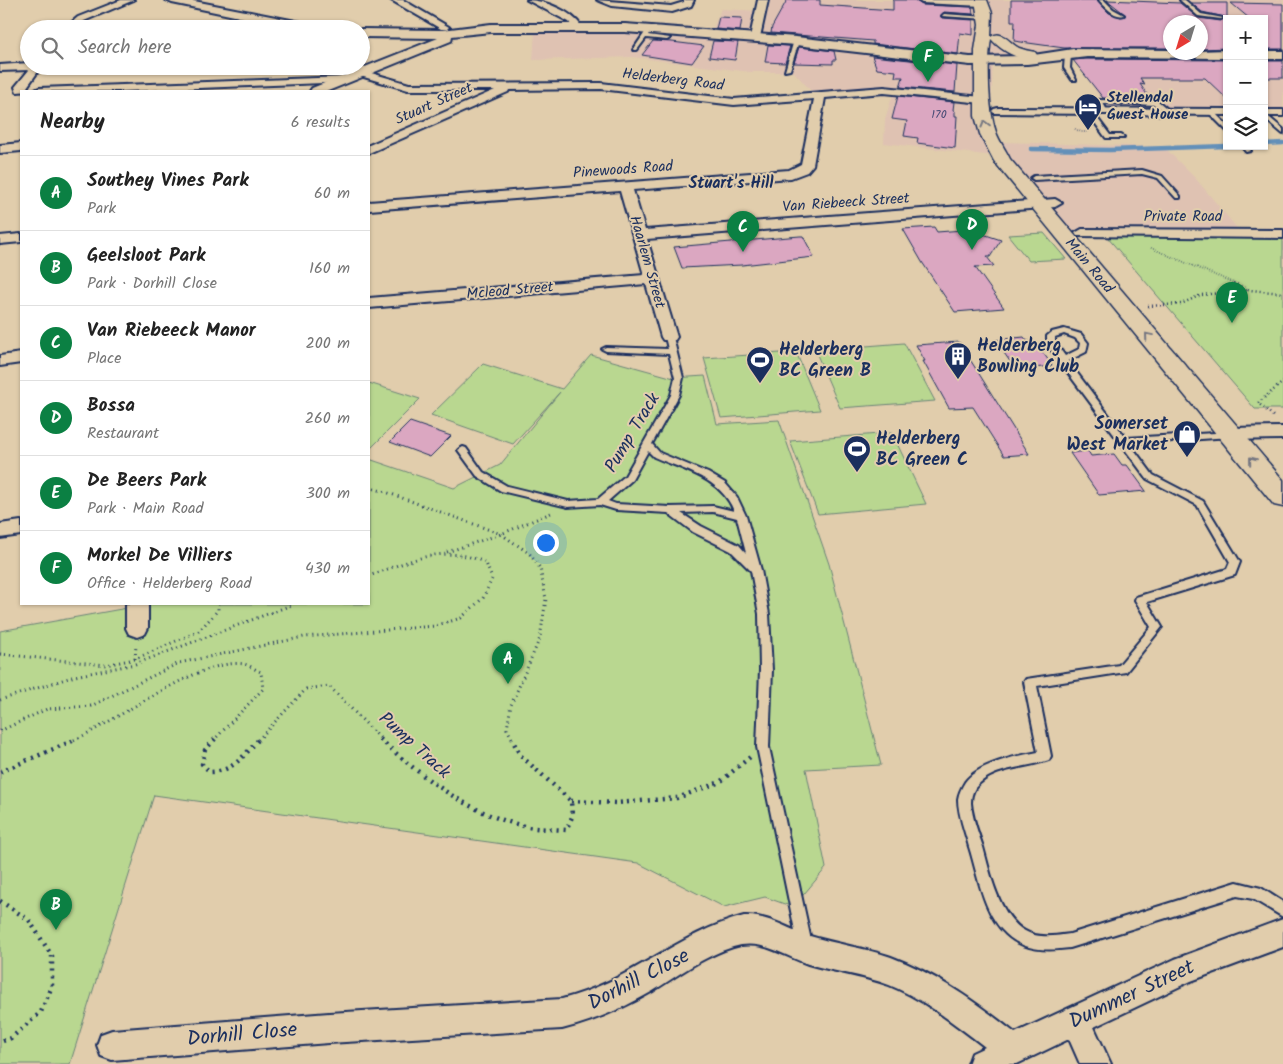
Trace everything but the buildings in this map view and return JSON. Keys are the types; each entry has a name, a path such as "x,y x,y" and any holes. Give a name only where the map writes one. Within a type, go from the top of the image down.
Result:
{"main road":[{"name":"Main Road","path":"982,1 986,18 993,103 1009,142 1034,178 1046,204 1283,498"},
{"name":"Main Road","path":"999,12 999,28 990,59 1000,78"},
{"path":"997,38 1014,51 1030,55"},
{"name":"Main Road","path":"993,103 983,116 988,134 1003,161 1046,204 1082,233 1283,468"}],"street":[{"path":"81,20 129,0"},
{"path":"172,0 271,20"},
{"path":"396,0 426,18 442,31"},
{"path":"532,0 573,20 577,27"},
{"path":"602,0 672,9 688,4 689,0"},
{"path":"755,37 763,0"},
{"path":"922,0 982,1"},
{"path":"370,69 427,45 442,31 491,28 577,27 755,37 829,44 868,50 990,59 1068,56 1111,50 1223,54"},
{"path":"370,33 491,28"},
{"path":"990,59 1030,55 1088,53"},
{"path":"1268,55 1283,55"},
{"path":"0,68 20,67"},
{"path":"21,90 21,87 30,75"},
{"path":"319,90 356,75"},
{"name":"Helderberg Road","path":"368,75 408,87 601,86 734,102 891,90 993,103 1090,112 1223,112"},
{"path":"92,90 306,86 344,80"},
{"name":"Stuart Street","path":"370,149 512,86"},
{"name":"Pinewoods Road","path":"370,206 791,174 800,171 807,165 820,95"},
{"path":"1268,114 1283,113"},
{"path":"0,149 20,147"},
{"name":"Haarlem Street","path":"625,186 669,337"},
{"name":"Van Riebeeck Street","path":"639,235 974,214 1046,204"},
{"name":"Private Road","path":"1082,233 1283,234"},
{"path":"0,240 20,238"},
{"name":"Mcleod Street","path":"370,303 652,279"},
{"path":"0,361 20,358"},
{"path":"1231,434 1254,434 1280,426"},
{"path":"0,531 20,528"},
{"path":"137,605 137,628"},
{"name":"Dorhill Close","path":"112,1045 329,1028 562,1014 587,1008 612,998 694,951 732,933 749,928 771,931 806,949 890,972 916,983 962,1010 1012,1050"},
{"name":"Dummer Street","path":"983,1064 1185,969 1283,933"},
{"path":"1076,1020 1096,1064"}],"lane":[{"path":"1102,0 1111,10 1122,15"},
{"path":"1182,0 1200,15 1221,18"},
{"path":"944,15 986,18"},
{"path":"635,49 648,32 667,38"},
{"path":"787,70 796,41"},
{"path":"1068,56 1067,68 1074,79"},
{"path":"1090,112 1108,137 1121,138"},
{"path":"1211,112 1223,125"},
{"path":"1268,118 1283,132"},
{"path":"1034,178 1142,172 1160,177 1178,197"},
{"name":"Pump Track","path":"600,502 629,478 675,395 679,378 669,337"},
{"path":"606,349 673,352"},
{"path":"1064,360 1150,477 1200,503 1235,562 1231,572 1140,600 1157,627 1122,669 1030,682 1045,756 1016,761 990,770 972,783 966,792 964,805 967,819 992,902 1001,919 1014,932 1026,940 1042,944 1070,941 1237,889 1261,894 1283,910"},
{"path":"1125,441 1231,434"},
{"path":"647,444 658,455 705,475 722,485 734,499 741,516 756,570 764,614 766,670 763,746 806,949"},
{"path":"463,450 480,474 504,489 568,504 600,502 616,508 713,509 741,516"},
{"path":"670,510 697,528 735,548 756,570"}],"path":[{"path":"1124,233 1178,260 1250,290"},
{"path":"1144,307 1181,304 1201,295 1250,290 1283,293"},
{"path":"1280,426 1258,403 1283,382"},
{"path":"370,488 384,491 501,534 529,553 540,568 546,599 540,638 511,705 506,729 520,755 570,801 617,803 677,798 720,782 763,746"},
{"path":"370,576 501,534 555,512 568,504"},
{"path":"0,732 47,709 91,706 179,664 304,637 435,626 461,618 483,598 492,580 486,563 471,556 446,552"},
{"path":"0,654 106,666 136,659 199,631 218,610 218,605"},
{"path":"0,700 75,676 135,664 291,605"},
{"name":"Pump Track","path":"0,772 82,737 189,677 217,666 244,664 261,672 264,689 205,750 202,764 210,772 221,772 234,766 306,689 329,686 374,734 444,794 485,816 544,831 566,830 572,817 570,801"},
{"path":"0,900 29,920 52,956 52,986 41,1012 11,1038 0,1042"}],"shaded area":[{"path":"763,0 1283,0 1283,113 1268,113 1268,15 1223,15 1223,113 1110,112 1071,55 993,61 991,109 993,124 1002,142 1164,147 1196,179 1242,234 1072,233 1023,177 1011,158 884,143 885,119 895,88 813,93 794,72 750,72 632,57 533,60 535,30 711,33 721,9 761,11"}],"green space":[{"path":"1044,233 1066,259 1029,261 1008,235"},
{"path":"1283,236 1283,409 1255,409 1107,237"},
{"path":"904,343 935,401 840,408 815,350"},
{"name":"Helderberg BC Green B","path":"796,352 820,410 721,418 704,358"},
{"path":"591,355 674,378 705,376 717,424 779,420 829,564 881,765 806,769 826,868 793,907 765,897 724,907 638,863 154,795 70,1064 0,1064 0,631 143,605 370,605 370,459 454,488 500,465 560,392 513,444 431,415 483,364 562,389"},
{"path":"370,383 420,399 370,449"},
{"name":"Helderberg BC Green C","path":"892,433 926,504 818,514 790,441"}],"waterway":[{"path":"1268,144 1283,143"},
{"path":"1031,149 1110,150 1223,146"}],"place":[{"name":"Morkel De Villiers","path":"928,82"},
{"name":"Stellendal Guest House","path":"1088,131"},
{"name":"Bossa","path":"972,250"},
{"name":"Van Riebeeck Manor","path":"743,252"},
{"name":"De Beers Park","path":"1232,323"},
{"name":"Helderberg Bowling Club","path":"958,380"},
{"name":"Helderberg BC Green B","path":"760,384"},
{"name":"Somerset West Market","path":"1187,458"},
{"name":"Helderberg BC Green C","path":"857,473"},
{"name":"Southey Vines Park","path":"508,684"},
{"name":"Geelsloot Park","path":"56,930"}],"district":[{"name":"Stuart's Hill","path":"731,183"}]}
